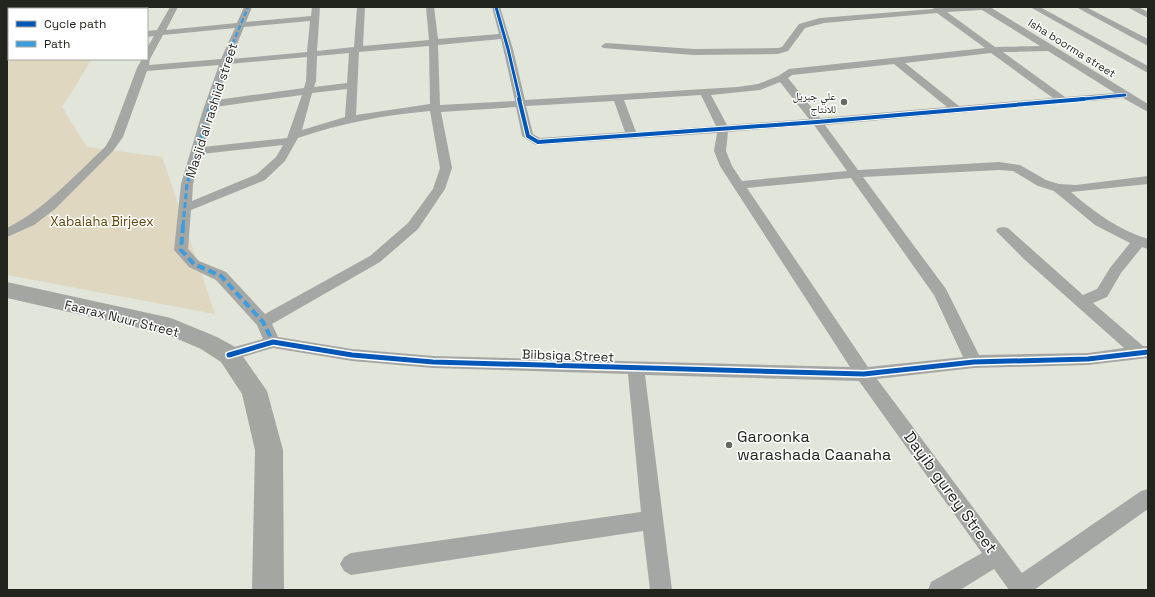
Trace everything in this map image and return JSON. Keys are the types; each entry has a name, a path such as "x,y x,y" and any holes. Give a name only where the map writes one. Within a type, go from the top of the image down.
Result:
{"main road":[{"name":"Faarax Nuur Street","path":"7,290 171,327 209,343 229,355 254,392 269,450 268,590"}],"street":[{"path":"78,8 91,7"},
{"path":"148,55 174,7"},
{"name":"Masjid al rashiid street","path":"248,7 225,62 205,121 187,184 181,250 194,264 221,276 264,322 273,342"},
{"path":"350,118 352,85 362,7"},
{"path":"264,322 375,259 413,226 439,189 446,168 435,108 433,42 430,7"},
{"path":"496,7 528,136 538,142 817,122 1062,100 1129,97 1148,98"},
{"path":"606,46 694,52 778,51 785,49 802,26 823,20 937,9 984,7"},
{"name":"Isha boorma street","path":"984,7 1148,108"},
{"path":"1034,7 1148,70"},
{"path":"1080,7 1148,43"},
{"path":"1131,7 1148,16"},
{"path":"937,9 1062,100"},
{"path":"148,34 240,24 316,12 311,82 293,139 281,159 261,177 185,208"},
{"path":"1134,35 1148,35"},
{"path":"7,233 29,222 50,206 109,149 117,137 145,61 225,62 504,36"},
{"path":"197,151 293,139 350,118 398,110 747,89 760,87 782,78 789,72 993,50 1049,48"},
{"path":"896,61 956,109"},
{"path":"782,78 817,122 941,293 974,362"},
{"path":"211,104 352,85"},
{"path":"704,92 723,129"},
{"path":"618,97 632,136"},
{"name":"Dayib gurey Street","path":"723,129 720,151 726,166 864,374 1022,589"},
{"path":"739,185 854,174 999,166 1016,168 1042,183 1058,188 1076,189 1148,180"},
{"path":"1058,188 1087,213 1102,223 1144,243 1115,271 1107,288 1102,293 1082,302"},
{"path":"1003,232 1082,302 1144,352"},
{"path":"229,355 273,342"},
{"name":"Biibsiga Street","path":"273,342 352,355 433,362 864,374 974,362 1088,359 1144,352"},
{"path":"636,368 661,590"},
{"path":"1022,589 1148,498"},
{"path":"351,564 652,520"},
{"path":"939,590 997,556"}],"green space":[{"name":"Xabalaha Birjeex","path":"7,51 8,60 91,60 62,107 87,147 162,157 215,314 7,275"}],"marked path":[{"path":"248,7 225,62 207,113 187,184 181,250 194,264 221,276 263,322 273,342"}],"cycle path":[{"path":"496,7 508,49 528,136 538,142 817,122 1125,95"},
{"path":"229,355 273,342 352,355 433,362 864,374 974,362 1088,359 1148,352"}],"place":[{"name":"علي جبريل للانتاج","path":"844,102"},
{"name":"Garoonka warashada Caanaha","path":"729,445"}]}
